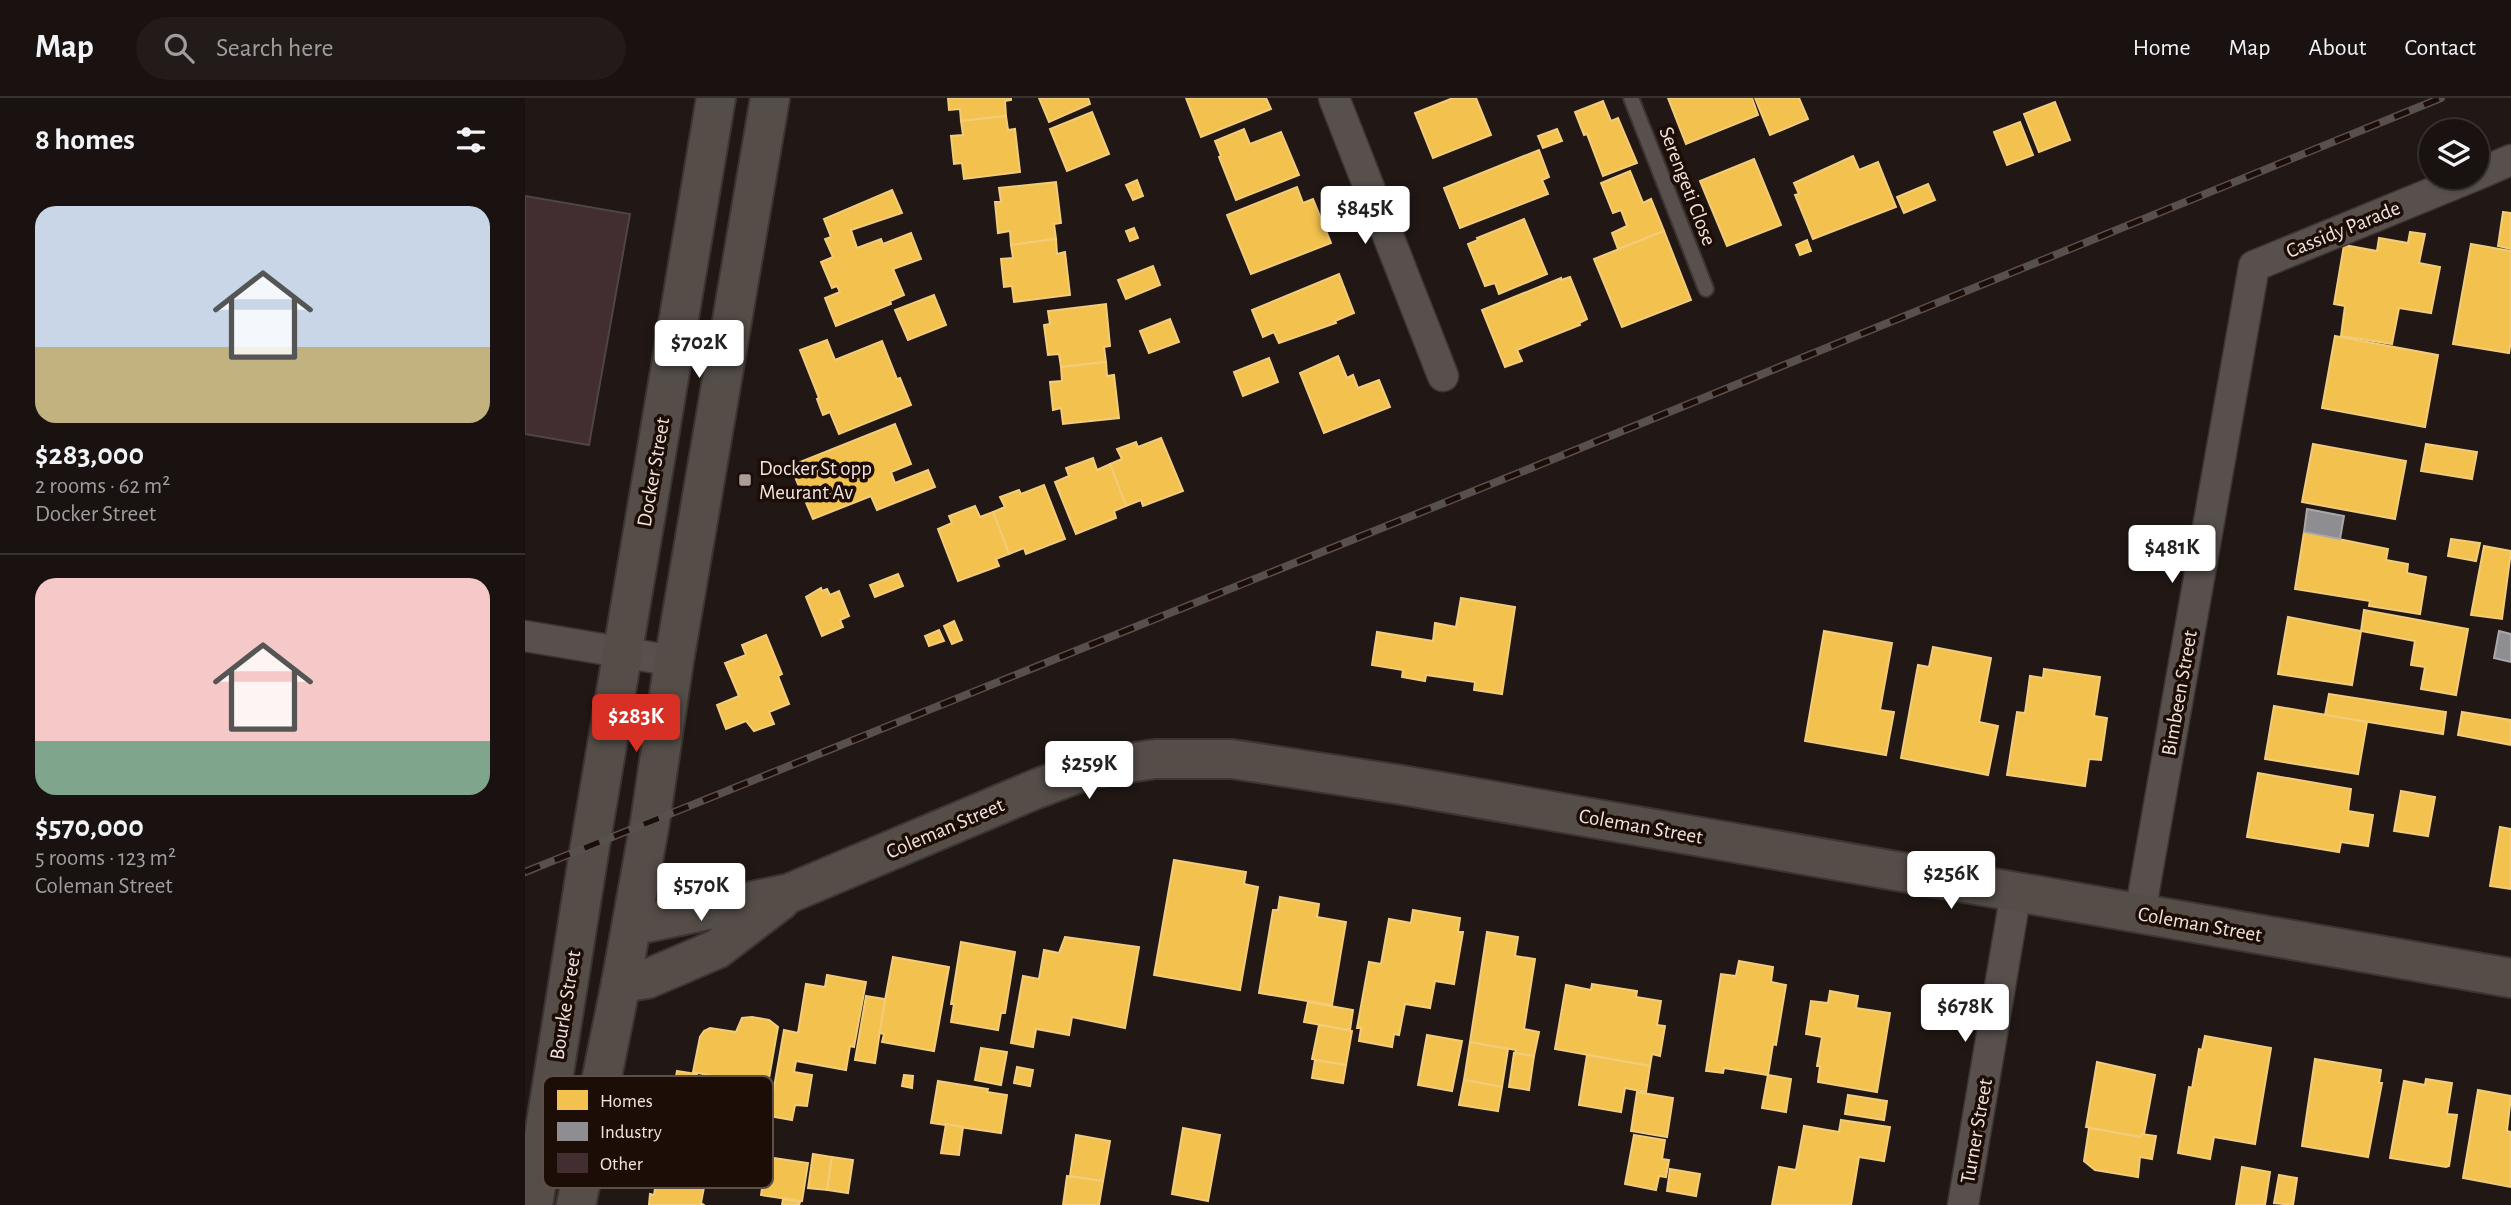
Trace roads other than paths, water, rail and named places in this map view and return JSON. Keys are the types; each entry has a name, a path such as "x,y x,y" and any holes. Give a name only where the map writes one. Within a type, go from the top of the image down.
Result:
{"main road":[{"name":"Docker Street","path":"590,846 716,98"},
{"path":"602,1076 632,926 674,661 770,98"},
{"name":"Coleman Street","path":"632,926 790,894 1089,769 1155,759 1232,759 1389,783 2511,978"},
{"name":"Bourke Street","path":"553,1076 590,846"},
{"name":"Coleman Street","path":"621,983 647,979 717,948 790,894"},
{"name":"Bourke Street","path":"533,1205 543,1142"}],"street":[{"path":"1334,98 1443,376"},
{"path":"2489,169 2511,160"},
{"name":"Cassidy Parade","path":"2254,266 2442,189"},
{"name":"Bimbeen Street","path":"2140,914 2254,266"},
{"path":"525,636 674,661"},
{"name":"Turner Street","path":"1963,1205 2016,892"}],"lane":[{"name":"Serengeti Close","path":"1631,98 1706,289"}],"railway":[{"path":"525,872 1551,460 2441,98"}],"place":[{"name":"Docker St opp Meurant Av","path":"745,480"}]}
